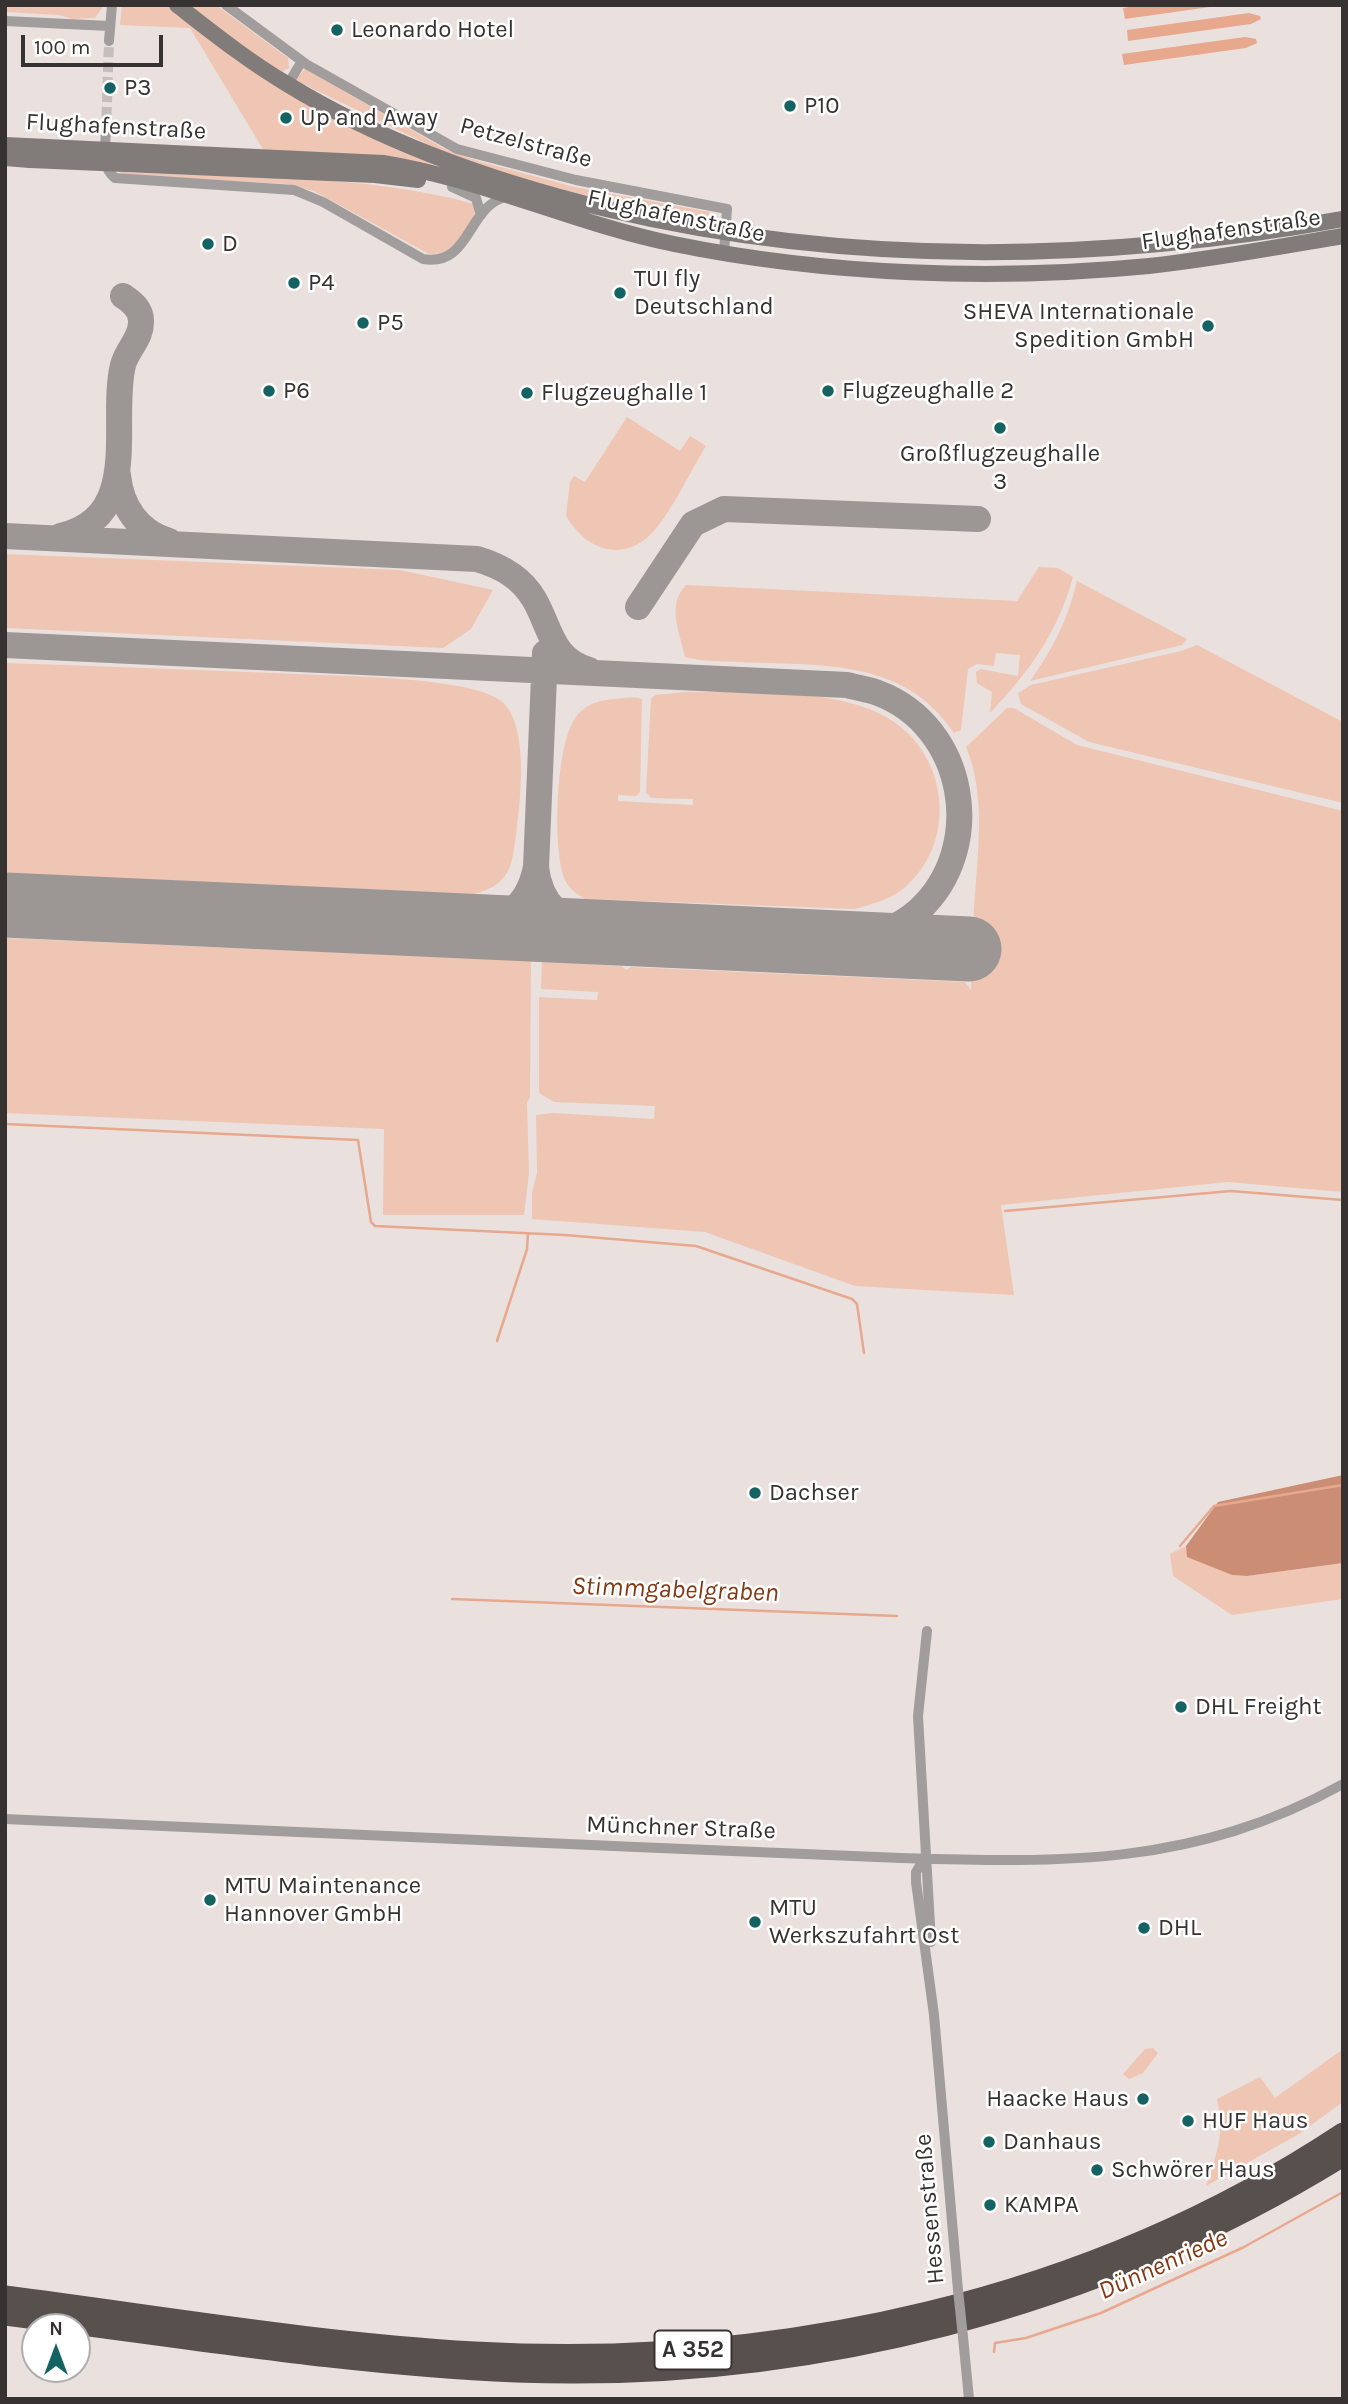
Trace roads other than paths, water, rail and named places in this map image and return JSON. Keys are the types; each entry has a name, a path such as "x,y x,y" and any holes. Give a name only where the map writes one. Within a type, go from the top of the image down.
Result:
{"highway":[{"name":"A 352","path":"5,2296 280,2332 474,2352 610,2355 758,2344 908,2317 984,2297 1063,2271 1201,2213 1343,2133"},
{"name":"A 352","path":"5,2315 265,2349 457,2369 610,2373 759,2362 912,2335 1069,2288 1209,2230 1343,2156"}],"main road":[{"name":"Flughafenstraße","path":"177,5 288,85 376,131 475,171 575,201 727,233 875,251 1035,254 1208,241 1343,219"},
{"name":"Flughafenstraße","path":"5,145 370,162 414,169 587,222 724,253 935,272 1045,272 1198,260 1343,236"},
{"name":"Flughafenstraße","path":"5,158 404,178 479,189"}],"street":[{"path":"109,41 113,5"},
{"name":"Petzelstraße","path":"226,5 302,61 407,124 471,154 722,209"},
{"path":"5,21 109,26"},
{"path":"288,85 302,61"},
{"path":"106,132 107,172 115,178 293,190 321,200 423,259 438,260 456,253 481,215 494,202 506,197"},
{"path":"452,187 476,198 481,215"},
{"path":"706,229 722,209"},
{"path":"722,209 727,233 724,253"},
{"name":"Hessenstraße","path":"927,1630 918,1716 924,1859 929,1887 934,2015 969,2399"},
{"name":"Münchner Straße","path":"5,1819 924,1859 1068,1861 1158,1851 1248,1827 1343,1784"}],"waterway":[{"path":"5,1124 358,1140 371,1222 375,1226 565,1235 696,1246 852,1299 857,1304 864,1353"},
{"path":"1005,1211 1231,1191 1343,1200"},
{"path":"497,1341 527,1249 528,1233"},
{"name":"Stimmgabelgraben","path":"1180,1546 1214,1506 1343,1485"},
{"name":"Stimmgabelgraben","path":"452,1599 897,1616"},
{"name":"Dünnenriede","path":"994,2352 995,2343 1026,2338 1101,2313 1244,2247 1343,2192"}],"tunnel":[{"path":"106,132 109,41"}],"place":[{"name":"Leonardo Hotel","path":"337,30"},
{"name":"P3","path":"110,88"},
{"name":"P10","path":"790,106"},
{"name":"Up and Away","path":"286,118"},
{"name":"D","path":"208,244"},
{"name":"P4","path":"294,283"},
{"name":"TUI fly Deutschland","path":"620,293"},
{"name":"P5","path":"363,323"},
{"name":"SHEVA Internationale Spedition GmbH","path":"1208,326"},
{"name":"P6","path":"269,391"},
{"name":"Flugzeughalle 2","path":"828,391"},
{"name":"Flugzeughalle 1","path":"527,393"},
{"name":"Großflugzeughalle 3","path":"1000,428"},
{"name":"Dachser","path":"755,1493"},
{"name":"DHL Freight","path":"1181,1707"},
{"name":"MTU Maintenance Hannover GmbH","path":"210,1900"},
{"name":"MTU Werkszufahrt Ost","path":"755,1922"},
{"name":"DHL","path":"1144,1928"},
{"name":"Haacke Haus","path":"1143,2099"},
{"name":"HUF Haus","path":"1188,2121"},
{"name":"Danhaus","path":"989,2142"},
{"name":"Schwörer Haus","path":"1097,2170"},
{"name":"KAMPA","path":"990,2205"}]}
